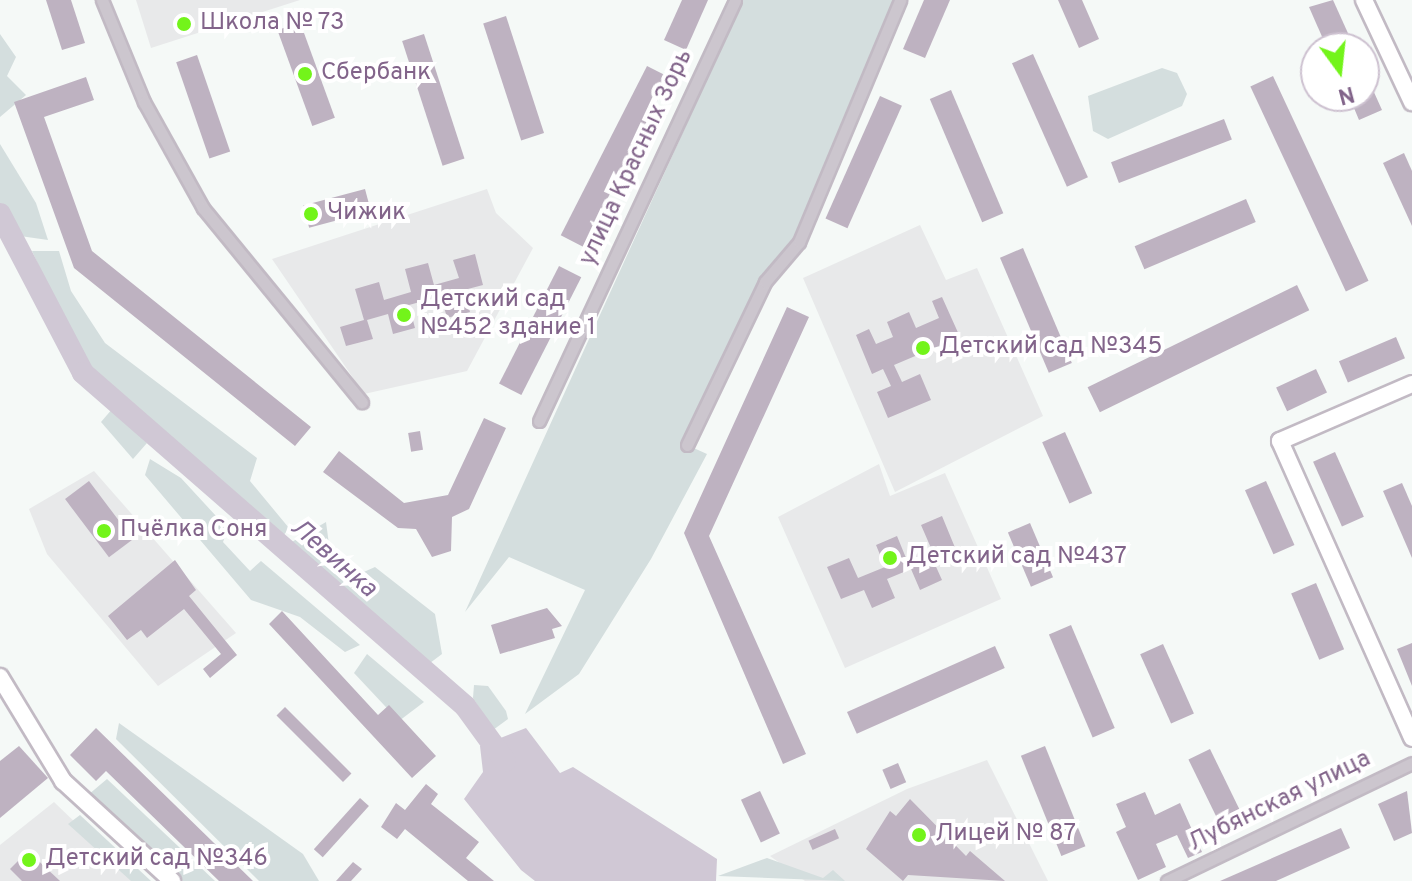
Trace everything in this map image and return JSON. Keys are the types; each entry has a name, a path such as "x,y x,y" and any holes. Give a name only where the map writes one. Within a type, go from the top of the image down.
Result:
{"street":[{"path":"102,0 144,102 203,208 362,402"},
{"name":"улица Красных Зорь","path":"539,421 735,0"},
{"path":"687,445 765,282 799,242 900,0"},
{"path":"1364,0 1412,102"},
{"path":"1412,384 1280,441 1412,738"},
{"path":"0,677 63,781 172,881"},
{"name":"Лубянская улица","path":"1167,881 1412,763"}],"shaded area":[{"name":"Школа № 73","path":"136,0 300,0 151,48"},
{"path":"743,0 901,0 799,242 765,282 687,445 707,454 651,559 579,674 525,714 585,590 509,557 465,612"},
{"path":"0,34 16,57 7,76 26,95 0,117"},
{"path":"1162,68 1177,73 1187,94 1182,106 1108,139 1093,131 1088,96"},
{"path":"0,144 36,203 48,240 20,236 0,205"},
{"name":"Детский сад №452 здание 1","path":"487,189 496,213 533,248 467,371 364,394 272,259"},
{"name":"Детский сад №345","path":"920,225 946,280 977,268 1043,416 895,492 803,278"},
{"path":"32,251 59,251 71,291 105,343 257,458 250,481 289,528 280,540 87,371"},
{"path":"113,408 147,443 133,459 101,422"},
{"path":"150,459 181,478 228,529 223,542 250,571 261,561 360,645 345,652 300,617 251,600 145,475"},
{"name":"Детский сад №437","path":"879,464 890,496 945,473 1001,599 845,668 778,517"},
{"path":"94,471 236,633 158,686 47,554 29,509"},
{"path":"326,522 330,552 357,575 375,567 435,614 442,654 430,663 285,546"},
{"path":"367,654 424,702 399,721 354,673"},
{"path":"474,685 488,686 506,711 508,719 493,730 473,698"},
{"path":"119,723 303,854 319,881 259,881 116,739"},
{"path":"526,728 560,773 573,767 717,859 716,881 535,881 521,870 464,799 483,772 480,746"},
{"name":"Лицей № 87","path":"987,760 1048,881 805,881 770,856 907,789"},
{"path":"107,779 215,881 183,881 88,795"},
{"path":"54,802 136,881 0,881 0,845"},
{"path":"80,815 151,881 131,881 68,824"},
{"path":"767,858 823,878 833,870 845,881 718,876"}],"building":[{"path":"46,0 71,0 85,43 62,50"},
{"path":"682,0 708,0 686,50 664,40"},
{"path":"924,0 950,0 925,58 903,49"},
{"path":"1058,0 1082,0 1099,39 1079,48"},
{"path":"1333,0 1347,32 1320,32 1309,7"},
{"path":"506,16 544,133 521,140 483,23"},
{"path":"300,22 335,118 312,126 277,30"},
{"path":"424,34 464,159 443,166 402,41"},
{"path":"1033,54 1088,177 1067,187 1012,63"},
{"path":"197,55 230,151 209,159 176,62"},
{"path":"647,66 669,77 583,247 561,235"},
{"path":"1273,76 1369,281 1346,291 1250,87"},
{"path":"86,77 94,100 44,117 92,251 311,427 295,446 74,268 14,102"},
{"path":"951,90 1003,213 982,222 930,99"},
{"path":"880,96 902,106 847,228 825,218"},
{"path":"1356,112 1377,112 1359,120"},
{"path":"1224,119 1232,140 1119,183 1111,162"},
{"path":"1404,153 1412,171 1412,226 1383,163"},
{"path":"365,189 371,211 309,228 303,206"},
{"path":"1246,199 1256,222 1144,269 1135,246"},
{"path":"1023,248 1072,363 1049,373 1000,258"},
{"path":"475,254 483,285 464,290 470,312 447,318 441,296 409,305 415,328 393,334 388,314 367,320 373,339 346,346 340,327 364,320 355,289 379,282 384,300 411,292 405,269 428,263 434,285 459,278 453,260"},
{"path":"559,266 581,277 521,395 499,384"},
{"path":"1297,285 1309,310 1100,412 1088,387"},
{"path":"942,297 960,337 894,365 902,382 920,374 931,400 888,418 877,392 891,386 883,369 872,374 856,335 869,329 876,344 893,337 887,322 909,312 916,328 939,318 932,301"},
{"path":"787,307 809,317 709,536 806,754 783,764 684,533"},
{"path":"1396,337 1405,358 1348,382 1339,361"},
{"path":"1316,369 1327,393 1287,411 1276,388"},
{"path":"484,418 506,428 469,509 452,517 451,551 432,557 416,529 398,528 323,472 339,451 404,503 448,495"},
{"path":"420,431 423,450 411,452 408,433"},
{"path":"1065,432 1092,493 1069,503 1042,442"},
{"path":"1335,452 1364,517 1342,527 1313,462"},
{"path":"89,481 133,539 109,557 65,499"},
{"path":"1266,481 1294,545 1273,554 1245,490"},
{"path":"1402,483 1412,506 1412,558 1383,491"},
{"path":"942,516 956,550 933,560 942,580 920,590 911,569 887,579 895,598 872,608 864,590 841,599 827,567 849,558 858,578 885,567 876,545 897,536 906,558 931,548 921,525"},
{"path":"1030,523 1053,577 1031,587 1008,532"},
{"path":"175,560 196,590 189,596 237,655 210,678 203,669 221,654 184,609 147,638 141,630 127,640 108,616"},
{"path":"1316,583 1344,649 1319,660 1291,594"},
{"path":"547,608 562,626 552,629 555,638 500,654 491,625"},
{"path":"282,611 378,715 389,705 436,756 412,778 269,624"},
{"path":"1071,625 1115,728 1093,737 1049,634"},
{"path":"1412,643 1412,686 1397,649"},
{"path":"1163,644 1194,713 1171,724 1140,654"},
{"path":"995,646 1005,668 857,734 847,712"},
{"path":"285,707 351,773 343,782 277,715"},
{"path":"96,728 253,881 219,881 106,771 96,781 70,755"},
{"path":"19,746 48,778 0,818 0,761"},
{"path":"1045,746 1085,846 1061,856 1021,756"},
{"path":"1210,749 1240,811 1219,822 1188,760"},
{"path":"898,763 906,782 891,789 882,770"},
{"path":"426,784 438,794 431,804 479,842 466,858 494,881 468,881 405,829 397,839 381,827 396,803 405,810"},
{"path":"760,791 780,834 761,842 741,800"},
{"path":"1407,791 1412,833 1394,841 1378,804"},
{"path":"1145,792 1155,815 1180,803 1202,852 1188,858 1177,835 1156,844 1166,867 1138,880 1116,832 1126,827 1116,804"},
{"path":"360,798 369,806 323,857 314,849"},
{"path":"910,799 966,856 970,851 1005,881 908,875 903,881 866,849 890,811 896,816"},
{"path":"1341,828 1350,848 1276,881 1220,881"},
{"path":"835,829 839,838 813,850 809,841"},
{"name":"Детский сад №346","path":"28,851 60,881 22,881 10,869"},
{"path":"353,862 362,869 351,881 336,881"}],"waterway":[{"name":"Левинка","path":"0,214 83,373 465,706 505,761"}],"place":[{"name":"Школа № 73","path":"184,24"},
{"name":"Сбербанк","path":"305,74"},
{"name":"Чижик","path":"311,214"},
{"name":"Детский сад №452 здание 1","path":"404,315"},
{"name":"Детский сад №345","path":"923,348"},
{"name":"Пчёлка Соня","path":"104,531"},
{"name":"Детский сад №437","path":"890,558"},
{"name":"Лицей № 87","path":"919,835"},
{"name":"Детский сад №346","path":"29,860"}]}
